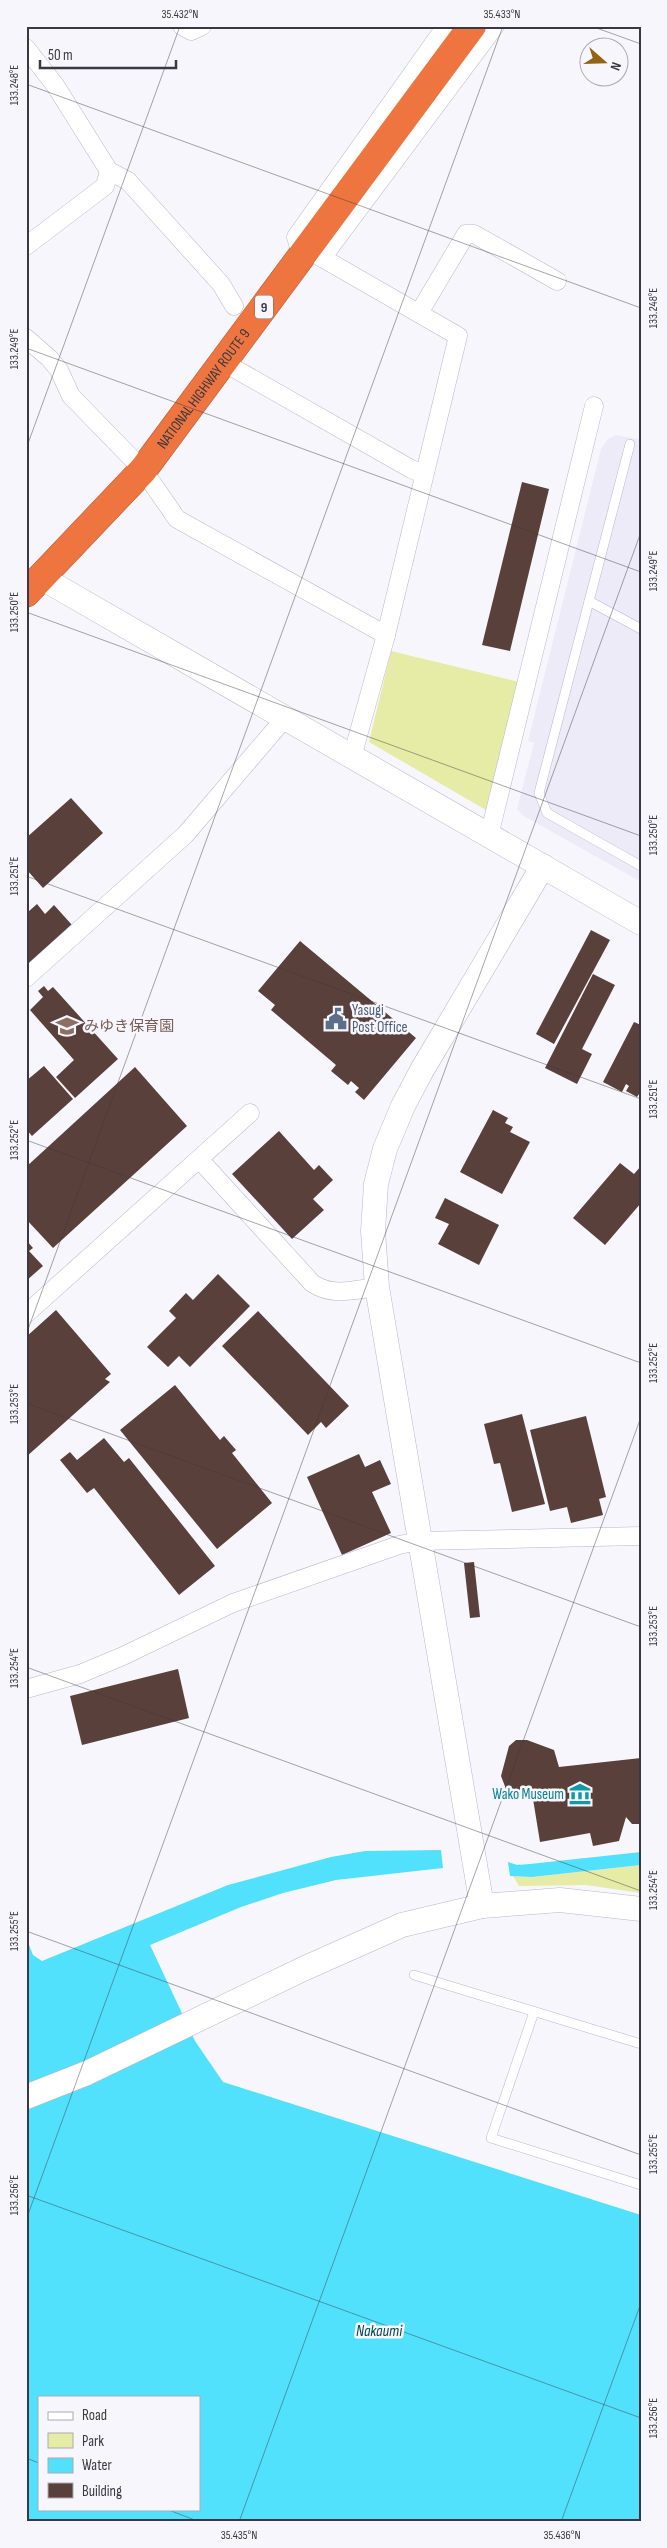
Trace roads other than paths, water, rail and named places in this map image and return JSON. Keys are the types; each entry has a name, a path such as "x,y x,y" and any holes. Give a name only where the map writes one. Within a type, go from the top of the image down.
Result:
{"highway":[{"name":"NATIONAL HIGHWAY ROUTE 9","path":"34,586 143,470 223,362 315,254 472,26"}],"street":[{"path":"182,26 191,31 202,26"},
{"path":"352,757 386,635 458,336 315,254 296,241 298,232 348,166 446,26"},
{"path":"315,254 495,26"},
{"path":"26,48 55,85 109,171 128,181 221,284 234,306"},
{"path":"26,246 105,186 109,171"},
{"path":"419,313 466,234 474,234 557,281"},
{"path":"26,338 49,358 59,370 71,396 143,470 177,519 386,635"},
{"path":"223,362 411,469 424,474"},
{"path":"488,836 594,406"},
{"path":"34,586 284,718 641,923"},
{"path":"26,978 185,835 284,718"},
{"path":"482,1906 377,1287 373,1231 376,1184 386,1149 402,1106 543,866"},
{"path":"26,1314 250,1113"},
{"path":"199,1159 312,1283 334,1292 377,1287"},
{"path":"26,1689 80,1674 123,1656 233,1603 382,1551 420,1542 641,1536"},
{"path":"26,2097 87,2072 402,1925 482,1906 560,1900 641,1909"}],"lane":[{"path":"630,444 539,793 547,813 641,866"},
{"path":"589,601 641,629"},
{"path":"414,1975 641,2044"},
{"path":"534,2012 491,2138 641,2185"}],"water":[{"name":"Nakaumi","path":"441,1850 443,1868 336,1880 283,1893 241,1907 150,1945 195,2041 223,2082 641,2215 641,2522 26,2522 26,1937 33,1955 42,1961 228,1885 331,1857 365,1851"},
{"path":"641,1852 641,1865 532,1877 510,1876 508,1862 517,1865"}],"place":[{"name":"Yasugi Post Office","path":"336,1019"},
{"name":"みゆき保育園","path":"67,1026"},
{"name":"Wako Museum","path":"580,1794"}]}
